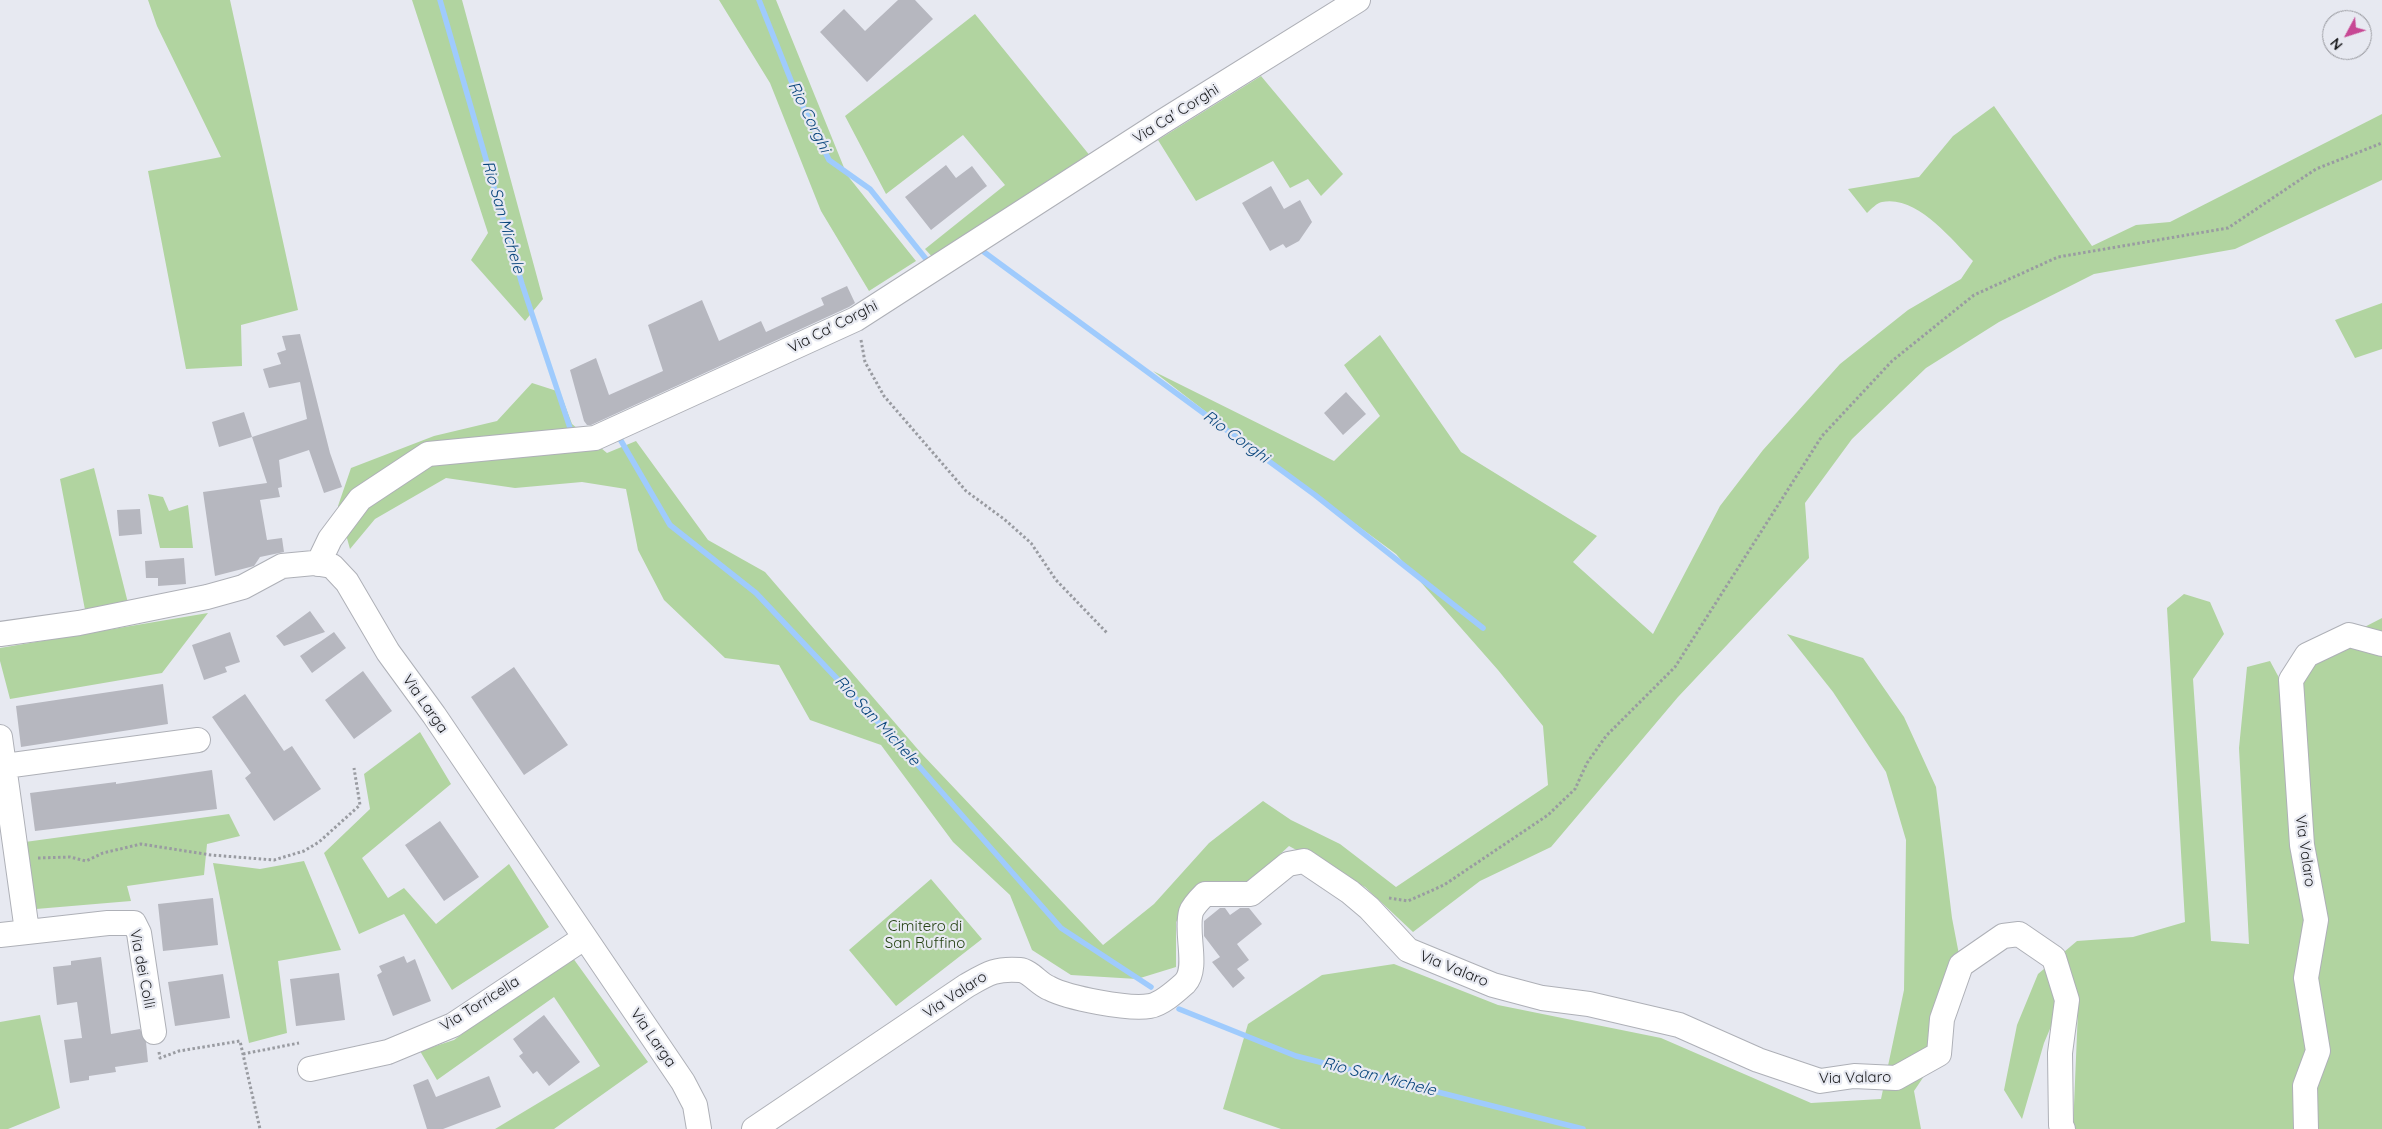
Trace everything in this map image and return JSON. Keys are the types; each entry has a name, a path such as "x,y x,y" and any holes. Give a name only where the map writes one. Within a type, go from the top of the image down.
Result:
{"street":[{"name":"Via Ca' Corghi","path":"318,564 330,539 360,500 428,454 595,438 856,319 1162,122 1358,0"},
{"name":"Via Larga","path":"0,634 79,623 207,596 243,587 282,566 318,564 332,566 347,582 388,652 434,715 683,1082 695,1105 699,1129"},
{"name":"Via Valaro","path":"2306,1129 2305,1086 2318,1051 2306,978 2316,920 2302,845 2290,680 2307,655 2349,635 2382,644"},
{"path":"0,737 27,932"},
{"path":"5,766 198,740"},
{"name":"Via Valaro","path":"754,1129 966,986 994,970 1022,970 1049,989 1088,999 1127,1006 1150,1006 1161,1001 1186,982 1192,958 1188,930 1192,910 1205,894 1251,894 1288,864 1304,861 1350,892 1369,908 1408,950 1445,966 1493,985 1542,998 1589,1004 1679,1025 1758,1060 1820,1081 1854,1076 1896,1078 1939,1054 1942,1018 1961,965 2003,936 2019,934 2054,958 2067,1000 2060,1053 2061,1125 2063,1129"},
{"name":"Via dei Colli","path":"0,934 108,922 134,923 139,933 154,1032"},
{"name":"Via Torricella","path":"310,1069 388,1052 453,1025 584,938"}],"path":[{"path":"1350,892 1408,901 1444,885 1548,815 1575,788 1587,763 1606,736 1675,666 1822,436 1892,361 1974,295 2058,257 2228,228 2316,169 2382,142"},
{"path":"856,319 865,362 884,396 966,491 1004,519 1031,543 1056,580 1108,634"},
{"path":"18,861 70,857 86,861 103,853 141,844 244,858 274,860 282,858 304,851 319,842 360,805 354,768"},
{"path":"154,1032 160,1058 179,1051 240,1042 260,1129"},
{"path":"242,1054 299,1043"}],"green space":[{"path":"148,0 230,0 298,310 241,325 242,366 186,369 148,171 221,157 157,26"},
{"path":"412,0 462,0 543,299 525,321 471,260 488,233"},
{"path":"719,0 776,0 847,175 916,261 869,291 821,211 770,83"},
{"path":"975,14 1091,157 935,260 925,249 1005,185 963,135 886,194 845,116"},
{"path":"1261,76 1343,174 1321,196 1308,179 1290,188 1273,161 1196,201 1158,140"},
{"path":"1994,106 2092,246 2136,225 2170,222 2382,114 2382,180 2235,249 2094,274 1999,322 1926,368 1852,439 1805,503 1809,558 1678,697 1551,847 1480,881 1413,932 1365,887 1289,846 1250,882 1233,886 1202,885 1176,922 1176,967 1137,979 1071,975 1032,950 1010,895 953,842 881,745 810,720 779,665 725,658 664,600 638,550 626,489 582,482 515,488 446,478 375,519 350,549 338,506 351,468 434,436 497,421 532,383 560,392 572,424 607,453 636,441 708,540 765,572 921,753 1103,945 1154,904 1209,843 1263,801 1291,820 1340,844 1396,887 1548,785 1543,726 1498,670 1396,554 1275,465 1153,371 1334,461 1380,416 1344,365 1380,335 1461,452 1597,536 1573,562 1653,634 1720,506 1763,450 1840,364 1908,310 1961,279 1973,261 1944,231 1908,205 1882,202 1874,206 1867,213 1848,189 1919,177 1953,136"},
{"path":"2382,303 2382,349 2355,358 2335,320"},
{"path":"94,468 128,603 86,615 60,479"},
{"path":"148,494 163,497 169,511 188,505 193,548 160,548"},
{"path":"2184,594 2210,602 2224,634 2193,679 2211,941 2249,944 2239,748 2247,667 2270,661 2291,700 2291,680 2349,635 2382,618 2382,1129 2073,1129 2078,1010 2055,1017 2044,1043 2022,1119 2004,1090 2017,1025 2038,974 2077,941 2133,937 2185,922 2167,608"},
{"path":"208,613 162,673 10,699 0,661 0,648"},
{"path":"1787,634 1863,658 1904,717 1936,787 1952,918 1961,965 1939,1054 1914,1091 1921,1129 1281,1129 1223,1109 1248,1024 1322,975 1394,964 1498,1005 1661,1038 1811,1103 1881,1099 1904,990 1906,840 1886,772 1833,692"},
{"path":"420,732 451,784 362,858 388,898 404,888 436,924 509,864 549,927 452,990 404,914 359,934 324,853 370,809 364,774"},
{"path":"229,814 240,836 207,844 204,875 127,886 131,901 36,909 25,842"},
{"path":"304,861 341,950 278,961 287,1033 249,1043 213,863 260,869"},
{"name":"Cimitero di San Ruffino","path":"931,879 982,939 896,1006 849,950"},
{"path":"570,954 648,1062 554,1129 495,1129 600,1066 554,997 437,1080 420,1051 454,1040"},
{"path":"40,1015 60,1108 8,1129 0,1129 0,1022"}],"building":[{"path":"898,0 915,0 933,19 867,82 820,32 844,9 865,31"},
{"path":"946,165 956,178 972,166 987,186 931,230 905,197"},
{"path":"1271,186 1284,209 1300,200 1312,222 1299,241 1286,248 1283,244 1270,251 1242,203"},
{"path":"847,286 855,303 849,307 591,425 587,425 584,421 570,370 596,358 609,395 663,371 648,325 702,300 719,341 761,321 766,332 824,305 821,298"},
{"path":"300,334 330,453 342,487 324,493 309,450 279,460 282,487 278,488 280,497 260,500 267,540 282,538 284,552 260,557 254,566 215,576 203,492 267,483 252,437 307,419 300,382 269,388 263,369 281,364 277,353 286,350 282,336"},
{"path":"1346,392 1366,414 1343,435 1324,413"},
{"path":"244,412 252,437 219,447 212,422"},
{"path":"140,509 142,534 119,536 117,510"},
{"path":"184,558 186,584 158,586 158,578 146,578 145,561"},
{"path":"310,611 325,632 284,646 276,636"},
{"path":"230,632 240,662 225,667 227,672 204,680 192,645"},
{"path":"334,632 346,648 312,673 300,656"},
{"path":"514,667 568,745 524,775 471,697"},
{"path":"363,671 392,711 354,739 325,700"},
{"path":"163,684 168,724 21,747 16,706"},
{"path":"245,694 284,751 292,746 321,789 274,821 245,778 251,773 212,717"},
{"path":"212,770 217,809 35,831 30,793 116,782 116,784"},
{"path":"440,821 479,877 444,901 405,845"},
{"path":"213,898 218,945 163,951 158,904"},
{"path":"1220,908 1225,908 1230,915 1240,908 1249,908 1262,924 1237,944 1249,960 1237,969 1245,978 1233,988 1212,962 1220,957 1204,936 1204,921"},
{"path":"404,956 407,963 415,959 431,1001 393,1016 377,975 382,972 379,966"},
{"path":"101,957 111,1034 140,1029 146,1042 148,1062 115,1067 116,1072 89,1076 89,1080 70,1083 64,1040 82,1038 77,1002 57,1005 53,967 71,965 71,961"},
{"path":"339,973 345,1020 296,1026 290,979"},
{"path":"223,974 230,1018 175,1026 168,982"},
{"path":"544,1015 580,1062 549,1086 537,1071 533,1074 519,1056 523,1053 513,1039"},
{"path":"489,1076 501,1107 443,1129 427,1129 413,1085 428,1079 436,1097"}],"waterway":[{"name":"Rio San Michele","path":"440,0 522,284 571,431 574,432"},
{"name":"Rio Corghi","path":"759,0 794,88 829,160 870,189 926,259"},
{"name":"Rio Corghi","path":"984,252 1315,495 1483,628"},
{"name":"Rio San Michele","path":"620,439 670,525 756,593 910,756 1061,928 1151,987"},
{"name":"Rio San Michele","path":"1179,1009 1296,1056 1583,1129"}]}
